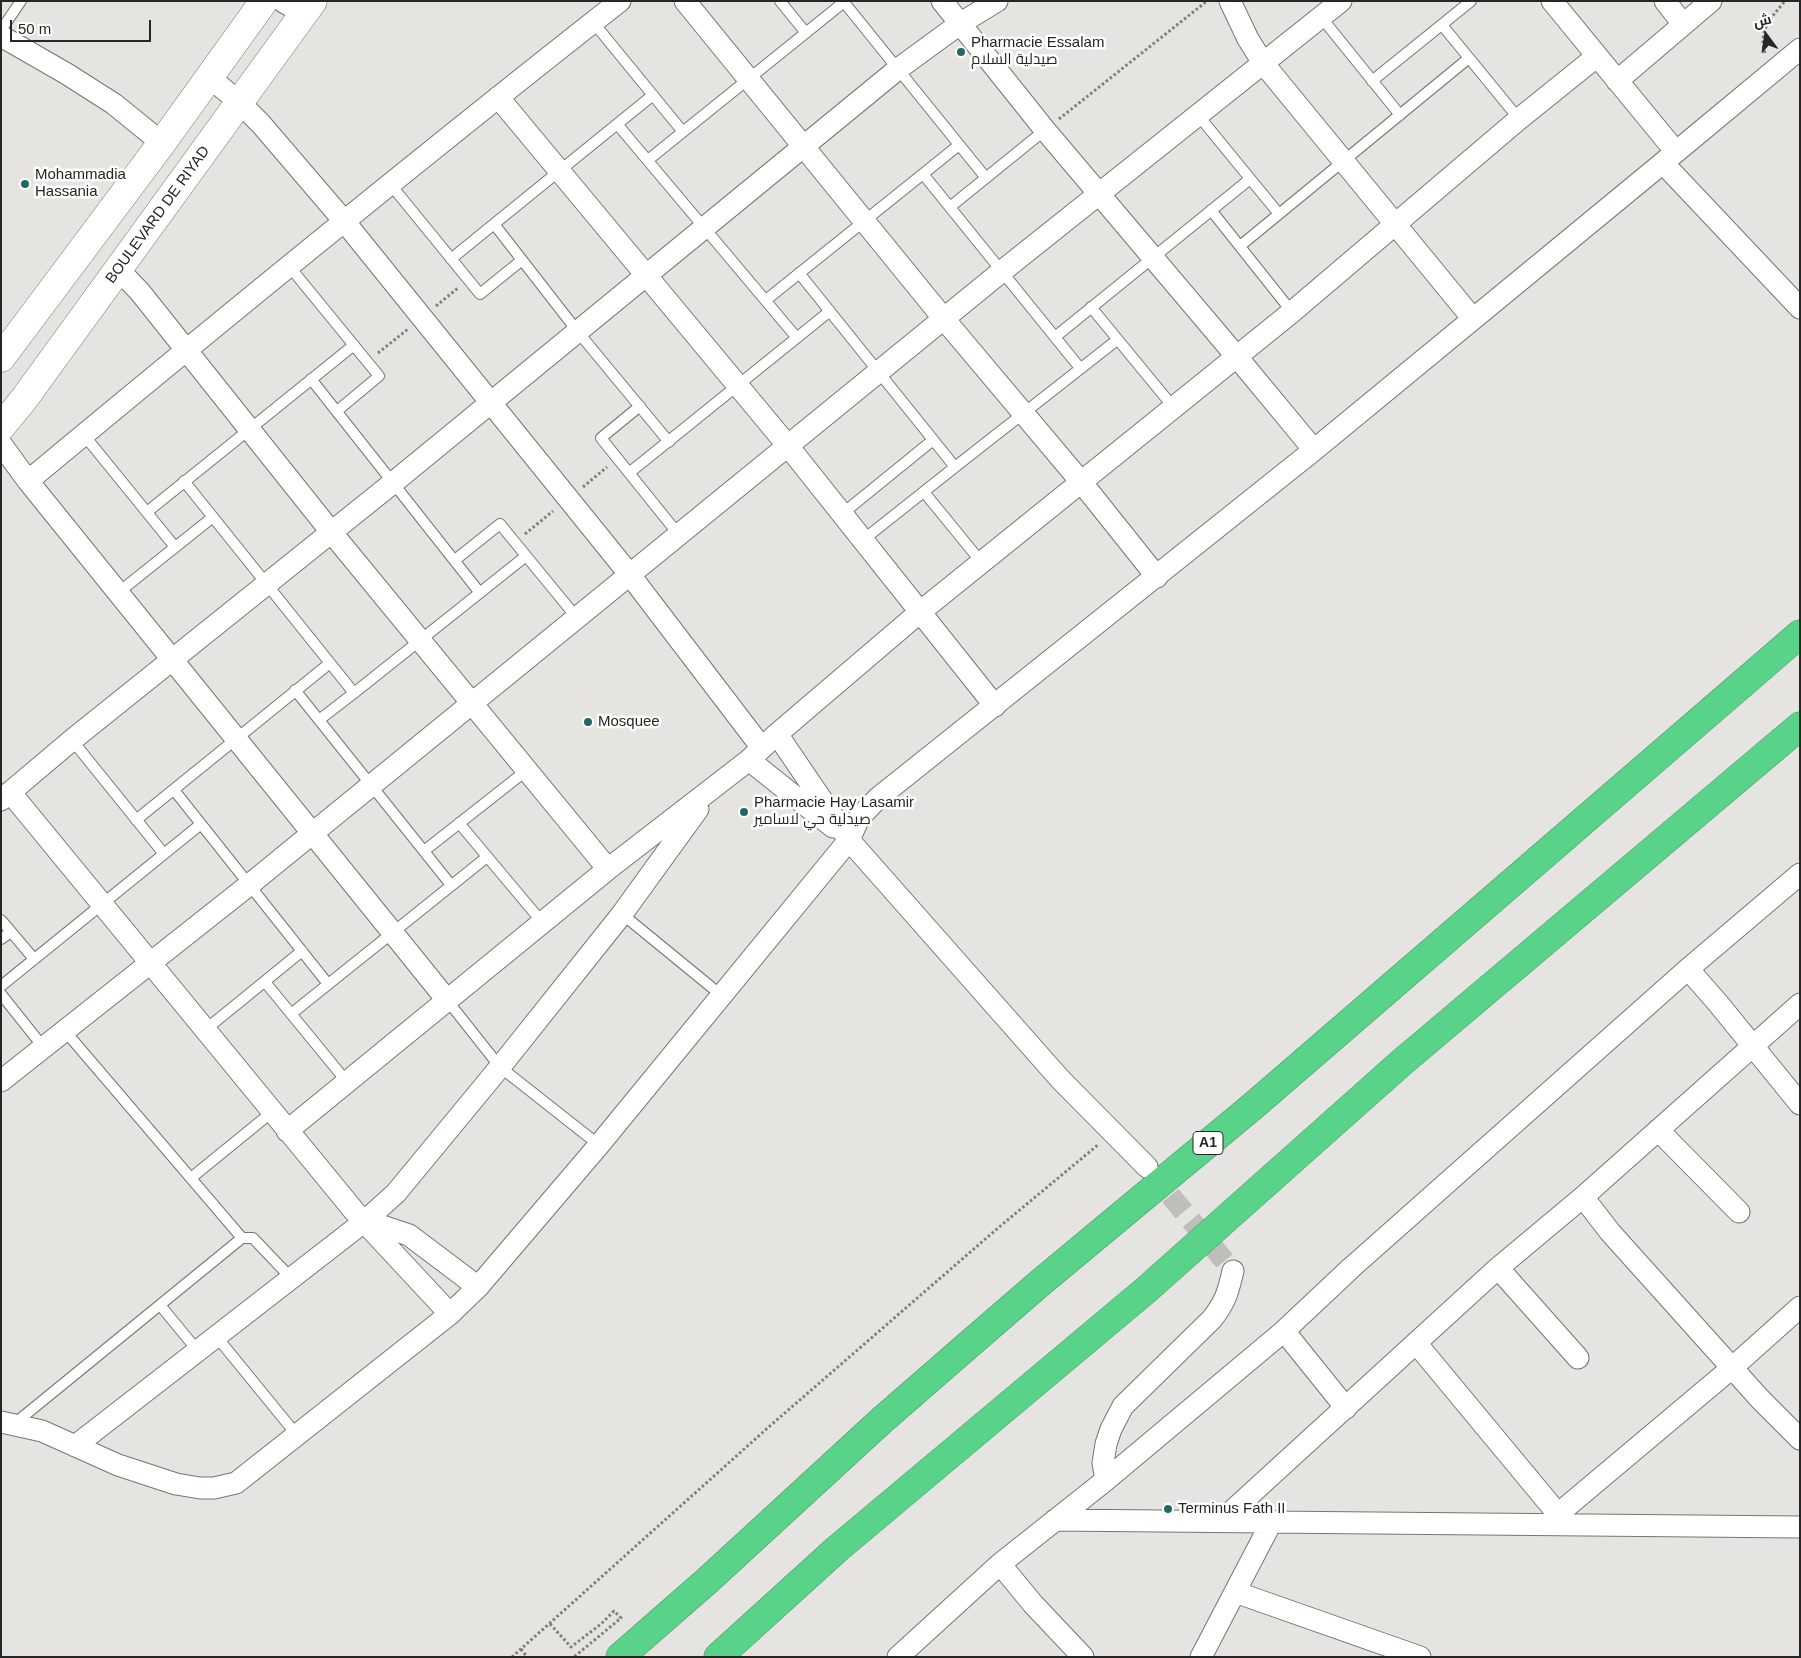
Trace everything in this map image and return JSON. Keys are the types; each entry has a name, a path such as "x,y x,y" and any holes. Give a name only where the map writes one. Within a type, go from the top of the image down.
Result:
{"highway":[{"name":"A1","path":"620,1657 708,1580 881,1421 996,1321 1253,1106 1800,634"},
{"path":"718,1657 837,1549 1146,1290 1401,1064 1800,726"}],"main road":[{"path":"1,358 162,142 264,1"},
{"name":"BOULEVARD DE RIYAD","path":"1,427 24,399 239,102 299,6"}],"street":[{"path":"28,481 344,221 620,1"},
{"path":"685,1 944,319 1082,483 1157,577"},
{"path":"942,1 1045,130 1238,357 1314,450"},
{"path":"1230,1 1248,39 1264,63 1473,319"},
{"path":"1,1081 314,833 370,785 1001,272 1341,1"},
{"path":"1552,1 1617,81 1670,158 1800,308"},
{"path":"1664,1 1683,24"},
{"path":"1617,81 1710,1"},
{"path":"450,1314 355,1212 102,905 6,796 72,740 332,533 898,69 988,5"},
{"path":"1,36 114,104 162,142"},
{"path":"7,1423 42,1431 118,1465 176,1484 214,1488 236,1483 450,1314 478,1287 600,1145 849,840 859,818 878,798 1314,450 1670,158 1800,48"},
{"path":"287,1131 608,869 713,789 920,612 1238,357 1397,225 1519,119 1596,57"},
{"path":"208,76 239,102 261,124 344,221 630,575 763,747 849,840 1060,1079 1147,1167"},
{"path":"498,98 788,446 995,706"},
{"path":"118,269 140,292 332,533 608,869"},
{"path":"1,444 28,481 447,1000"},
{"path":"763,747 849,840"},
{"path":"76,1446 291,1278 396,1193 500,1067 622,914 713,789"},
{"path":"898,1657 1000,1564 1106,1480 1284,1331 1351,1268 1688,969 1800,874"},
{"path":"1688,969 1800,1104"},
{"path":"1220,1522 1498,1268 1583,1197 1800,1004"},
{"path":"1658,1130 1739,1212"},
{"path":"1583,1197 1610,1232 1800,1439"},
{"path":"364,1220 409,1235 478,1287"},
{"path":"1498,1268 1578,1358"},
{"path":"1106,1480 1104,1463 1106,1444 1111,1429 1123,1406 1212,1319 1224,1304 1233,1271"},
{"path":"1563,1520 1800,1307"},
{"path":"1284,1331 1346,1408"},
{"path":"1416,1343 1563,1520"},
{"path":"1055,1520 1220,1522 1563,1520 1800,1527"},
{"path":"1201,1657 1272,1521"},
{"path":"1000,1564 1073,1654"},
{"path":"1235,1592 1420,1657"}],"lane":[{"path":"1,30 20,1"},
{"path":"780,1 806,33"},
{"path":"1372,81 1471,1"},
{"path":"648,160 844,2 986,178"},
{"path":"1321,18 1400,115"},
{"path":"593,22 683,132"},
{"path":"1442,25 1519,119"},
{"path":"1240,246 1469,58"},
{"path":"451,259 653,95"},
{"path":"1198,115 1279,214"},
{"path":"617,124 797,338"},
{"path":"950,207 1045,130"},
{"path":"766,300 959,145"},
{"path":"923,174 1080,368"},
{"path":"1055,337 1250,178"},
{"path":"391,185 480,294 522,260"},
{"path":"1211,210 1292,312"},
{"path":"494,224 578,332 669,442"},
{"path":"289,266 379,376 337,411"},
{"path":"799,273 955,467"},
{"path":"1092,307 1174,408"},
{"path":"629,473 830,311"},
{"path":"863,540 1117,340"},
{"path":"146,512 354,345"},
{"path":"311,379 480,592"},
{"path":"640,406 601,438 679,535"},
{"path":"84,435 175,547"},
{"path":"842,514 933,440"},
{"path":"184,481 354,692"},
{"path":"924,492 982,563"},
{"path":"119,592 213,517"},
{"path":"455,560 500,524 577,618"},
{"path":"319,720 526,556"},
{"path":"136,820 330,663"},
{"path":"296,690 370,785 452,885"},
{"path":"72,740 164,854"},
{"path":"424,851 527,770"},
{"path":"174,790 328,984"},
{"path":"459,823 542,922"},
{"path":"1,986 201,824"},
{"path":"291,1014 487,857"},
{"path":"622,914 721,995"},
{"path":"1,920 34,959"},
{"path":"1,940 11,932"},
{"path":"205,1030 302,951"},
{"path":"264,982 347,1082"},
{"path":"1,994 44,1048"},
{"path":"447,1000 500,1067 600,1145"},
{"path":"65,1031 242,1238"},
{"path":"191,1178 272,1112"},
{"path":"7,1423 160,1305 242,1238 253,1238 291,1278"},
{"path":"160,1305 197,1350"},
{"path":"216,1336 296,1434"}],"path":[{"path":"1045,130 1207,1"},
{"path":"1775,69 1762,43 1764,32 1771,18 1785,1"},
{"path":"512,1657 770,1425 991,1234 1112,1133"},
{"path":"550,1624 571,1647 601,1624 614,1611 621,1618 574,1657"},
{"path":"520,1649 527,1657"}],"tunnel":[{"path":"1150,1171 1233,1271"}],"place":[{"name":"Pharmacie Essalam صيدلية السلام","path":"961,52"},
{"name":"Mohammadia Hassania","path":"25,184"},
{"name":"Mosquee","path":"588,722"},
{"name":"Pharmacie Hay Lasamir صيدلية حي لاسامير","path":"744,812"},
{"name":"Terminus Fath II","path":"1168,1509"}]}
